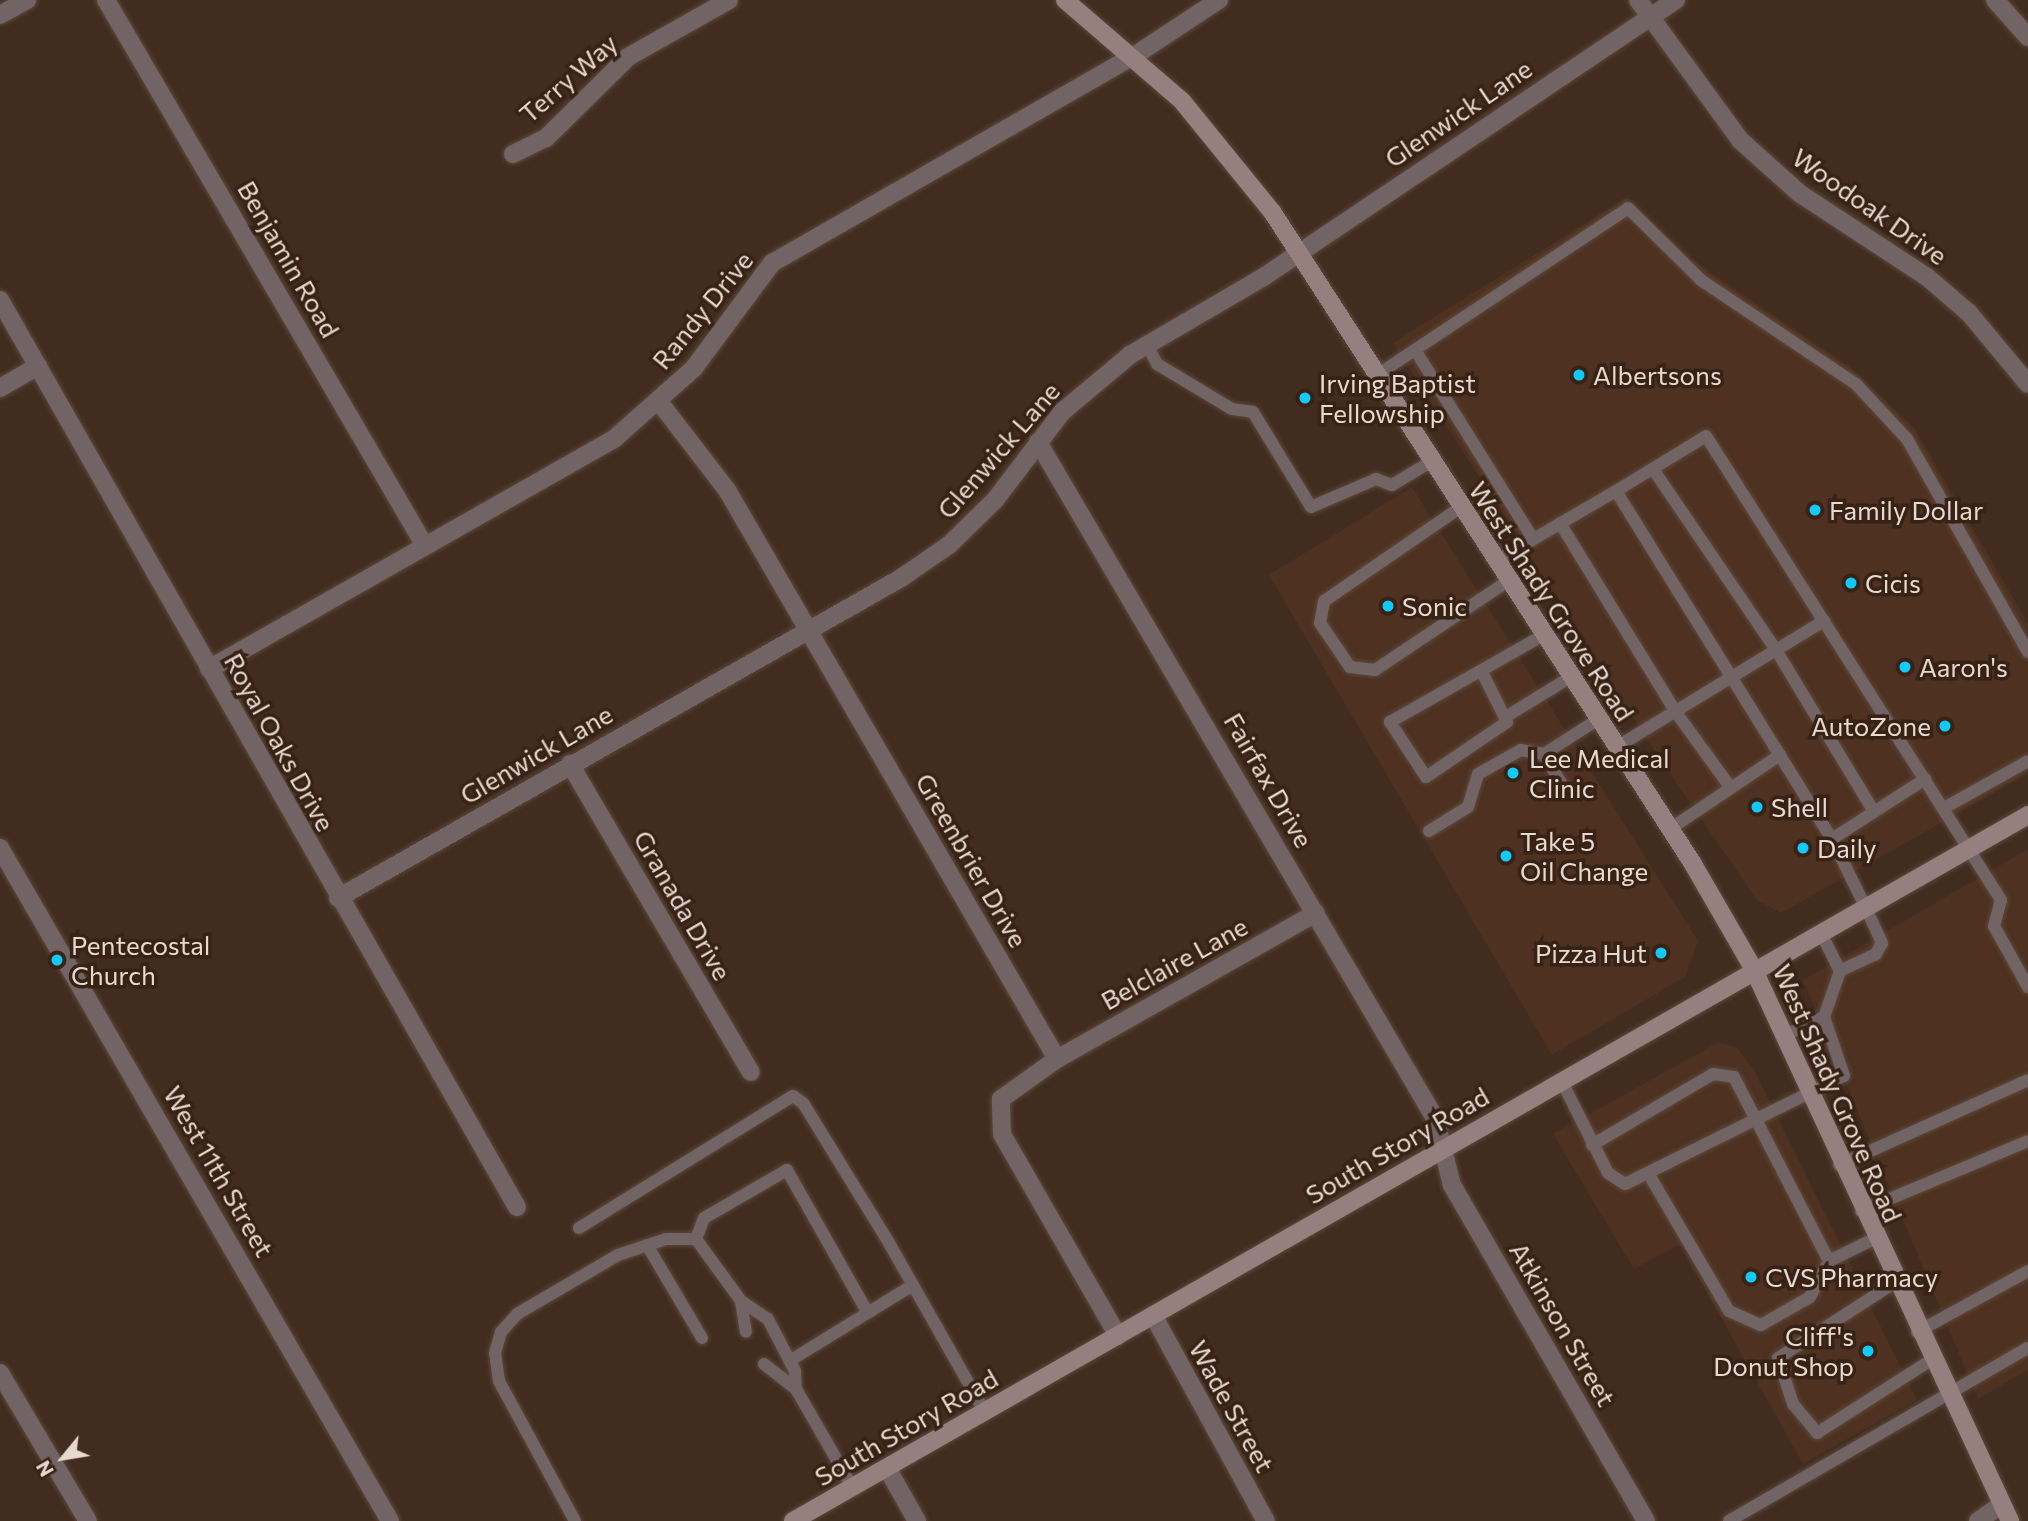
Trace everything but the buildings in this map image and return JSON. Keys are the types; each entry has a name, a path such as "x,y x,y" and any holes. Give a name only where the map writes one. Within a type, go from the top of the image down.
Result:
{"main road":[{"name":"West Shady Grove Road","path":"1065,0 1134,56 1182,100 1299,253 1569,678 1670,829 1753,968 1809,1089 1839,1165 2010,1521"},
{"name":"South Story Road","path":"793,1521 1753,968 2028,815"}],"street":[{"path":"0,15 27,0"},
{"name":"Benjamin Road","path":"106,0 425,546"},
{"name":"Terry Way","path":"513,154 546,138 628,57 729,0"},
{"name":"Randy Drive","path":"209,669 615,438 660,403 772,263 1134,56 1219,0"},
{"name":"Woodoak Drive","path":"1638,0 1647,17 1740,140 1799,193 1927,277 1969,313 2028,384"},
{"name":"Glenwick Lane","path":"338,898 808,630 949,545 995,500 1038,442 1091,385 1147,345 1299,253 1676,0"},
{"path":"1995,0 2028,37"},
{"name":"Royal Oaks Drive","path":"0,300 338,898 517,1207"},
{"path":"0,388 38,366"},
{"name":"Greenbrier Drive","path":"660,403 704,453 1057,1059"},
{"name":"Fairfax Drive","path":"1038,442 1435,1118 1441,1150"},
{"name":"Granada Drive","path":"570,764 751,1072"},
{"name":"West 11th Street","path":"0,848 390,1521"},
{"name":"Belclaire Lane","path":"1057,1059 1316,913"},
{"path":"1057,1059 1012,1087 997,1118 1118,1336"},
{"name":"Atkinson Street","path":"1441,1150 1452,1185 1646,1521"},
{"name":"Wade Street","path":"1153,1315 1266,1521"},
{"path":"0,1373 88,1521"},
{"path":"887,1468 916,1521"},
{"path":"1978,1521 2002,1504"}],"lane":[{"path":"1377,375 1628,208 1701,280 1856,384 1907,439 2028,652"},
{"path":"1147,345 1165,369 1233,409 1253,412 1311,506 1376,479 1392,485 1432,461"},
{"path":"1415,350 1533,539"},
{"path":"1496,561 1706,436 2001,900 1994,926 2028,987"},
{"path":"1653,468 1776,650 1874,812"},
{"path":"1561,1080 1608,1173 1625,1184 1809,1089 1843,1076 1845,1069 1824,1017 1840,971 1876,954 1882,943 1832,839 1616,491"},
{"path":"1461,507 1324,601 1320,623 1350,667 1375,670 1508,581"},
{"path":"1560,523 1675,711 1731,788"},
{"path":"1615,748 1824,621"},
{"path":"1482,672 1507,716 1507,722 1426,777 1390,722 1454,681 1482,672 1542,636"},
{"path":"1507,716 1569,678"},
{"path":"1429,831 1468,807 1478,774 1521,750 1544,754 1597,720"},
{"path":"1544,754 1563,786"},
{"path":"1670,829 1780,755"},
{"path":"1944,808 2028,761"},
{"path":"1832,839 1925,779"},
{"path":"1820,931 1840,971"},
{"path":"1785,1035 1824,1017"},
{"path":"1592,1145 1723,1072 1734,1077 1829,1261"},
{"path":"1839,1165 2028,1080"},
{"path":"579,1228 793,1096 803,1103 913,1285 985,1412"},
{"path":"1861,1211 2028,1141"},
{"path":"696,1239 704,1218 787,1170 868,1313"},
{"path":"1648,1173 1729,1311 1761,1325 1810,1297 1829,1261 1874,1239"},
{"path":"575,1521 499,1381 495,1353 516,1314 647,1245 696,1239"},
{"path":"696,1239 741,1301 768,1319 791,1360 796,1389 853,1488"},
{"path":"647,1245 702,1338"},
{"path":"1917,1332 2028,1271"},
{"path":"1894,1283 1778,1358 1793,1405 1817,1433 1931,1360"},
{"path":"791,1360 913,1285"},
{"path":"741,1301 746,1332"},
{"path":"1728,1521 2028,1348"},
{"path":"764,1364 796,1389"}],"shaded area":[{"path":"1627,197 1688,257 1849,366 1915,429 2028,623 2028,774 1781,913 1757,900 1661,761 1393,343"},
{"path":"1412,487 1698,941 1685,977 1552,1055 1269,575"},
{"path":"2028,849 2028,1370 1978,1399 1803,980"},
{"path":"1719,1042 1737,1048 1755,1072 1917,1400 1803,1464 1680,1244 1634,1269 1553,1134"}],"place":[{"name":"Albertsons","path":"1579,375"},
{"name":"Irving Baptist Fellowship","path":"1305,398"},
{"name":"Family Dollar","path":"1815,510"},
{"name":"Cicis","path":"1851,583"},
{"name":"Sonic","path":"1388,606"},
{"name":"Aaron's","path":"1905,667"},
{"name":"AutoZone","path":"1945,726"},
{"name":"Lee Medical Clinic","path":"1513,773"},
{"name":"Shell","path":"1757,807"},
{"name":"Daily","path":"1803,848"},
{"name":"Take 5 Oil Change","path":"1506,856"},
{"name":"Pizza Hut","path":"1661,953"},
{"name":"Pentecostal Church","path":"57,960"},
{"name":"CVS Pharmacy","path":"1751,1277"},
{"name":"Cliff's Donut Shop","path":"1868,1351"}]}
